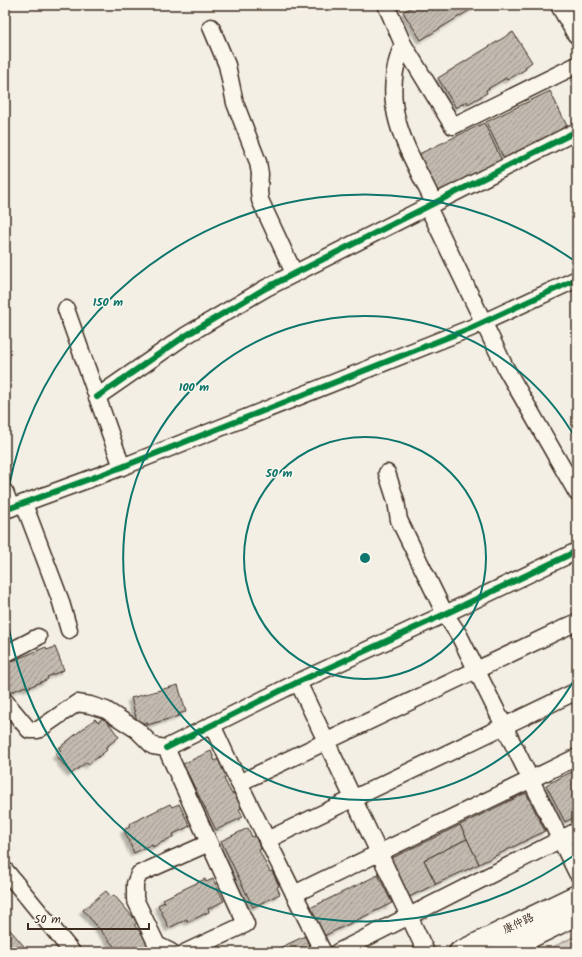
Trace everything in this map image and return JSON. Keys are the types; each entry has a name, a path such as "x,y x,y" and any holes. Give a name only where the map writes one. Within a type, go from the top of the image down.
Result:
{"main road":[{"path":"561,5 575,26"},
{"name":"康仲路","path":"459,952 577,895"},
{"name":"康仲路","path":"501,952 577,915"}],"street":[{"path":"386,5 403,44 453,126 577,65"},
{"path":"211,27 227,65 235,103 258,162 260,174 260,200 294,273"},
{"path":"403,44 397,57 393,82 395,116 400,132 483,323 505,367 577,493"},
{"path":"97,397 218,315 294,273 577,131"},
{"path":"13,507 122,467 483,323 577,279"},
{"path":"66,309 122,467"},
{"path":"388,473 400,520 445,614 459,635 477,670 577,873"},
{"path":"5,492 60,599 68,630"},
{"path":"5,701 29,730 38,730 77,703 106,710 137,730 153,746 166,748 298,682 577,551"},
{"path":"239,783 577,622"},
{"path":"5,654 38,638"},
{"path":"298,682 426,952"},
{"path":"267,840 577,691"},
{"path":"212,725 239,783 323,952"},
{"path":"166,748 246,924 186,952"},
{"path":"294,894 577,757"},
{"path":"338,952 577,831"},
{"path":"171,952 157,945 135,899 135,884 140,874 209,843"},
{"path":"5,870 72,952"}],"green space":[{"path":"577,935 577,952 543,952"}],"building":[{"path":"415,5 478,5 421,40 403,12"},
{"path":"513,32 532,62 525,67 526,69 507,80 506,78 486,90 487,93 468,104 467,101 456,108 438,78"},
{"path":"550,91 568,128 504,159 486,122"},
{"path":"484,123 502,161 435,193 417,155"},
{"path":"46,647 47,650 55,647 64,670 27,688 26,686 8,693 5,687 5,664"},
{"path":"178,685 186,712 178,714 179,716 147,725 147,722 138,725 131,698"},
{"path":"104,717 119,737 105,748 107,750 88,765 87,762 71,774 56,755 61,750 59,748 95,719 98,722"},
{"path":"211,751 215,761 218,759 227,777 224,779 232,794 235,793 242,808 239,809 243,817 216,830 183,764"},
{"path":"577,769 577,816 565,822 546,785"},
{"path":"526,793 545,831 479,864 460,825"},
{"path":"170,804 172,807 179,804 190,826 173,834 174,836 153,847 152,844 134,853 124,830 130,827 129,824"},
{"path":"460,825 467,839 424,860 436,884 409,897 390,859"},
{"path":"248,828 252,837 255,836 261,849 259,850 270,872 272,871 279,886 277,887 280,894 253,907 221,841"},
{"path":"467,839 479,864 436,884 424,860"},
{"path":"378,875 392,903 324,936 310,908"},
{"path":"205,879 206,882 213,879 224,901 208,909 209,912 188,922 187,919 169,928 158,905 165,902 163,899"},
{"path":"106,891 111,897 114,895 138,923 134,925 142,934 145,932 162,952 119,952 83,910"},
{"path":"5,924 29,952 5,952"},
{"path":"305,936 312,952 271,952"}],"cycle path":[{"path":"97,397 185,336 266,288 577,131"},
{"path":"5,510 122,467 471,328 577,279"},
{"path":"166,748 298,682 577,551"}]}
